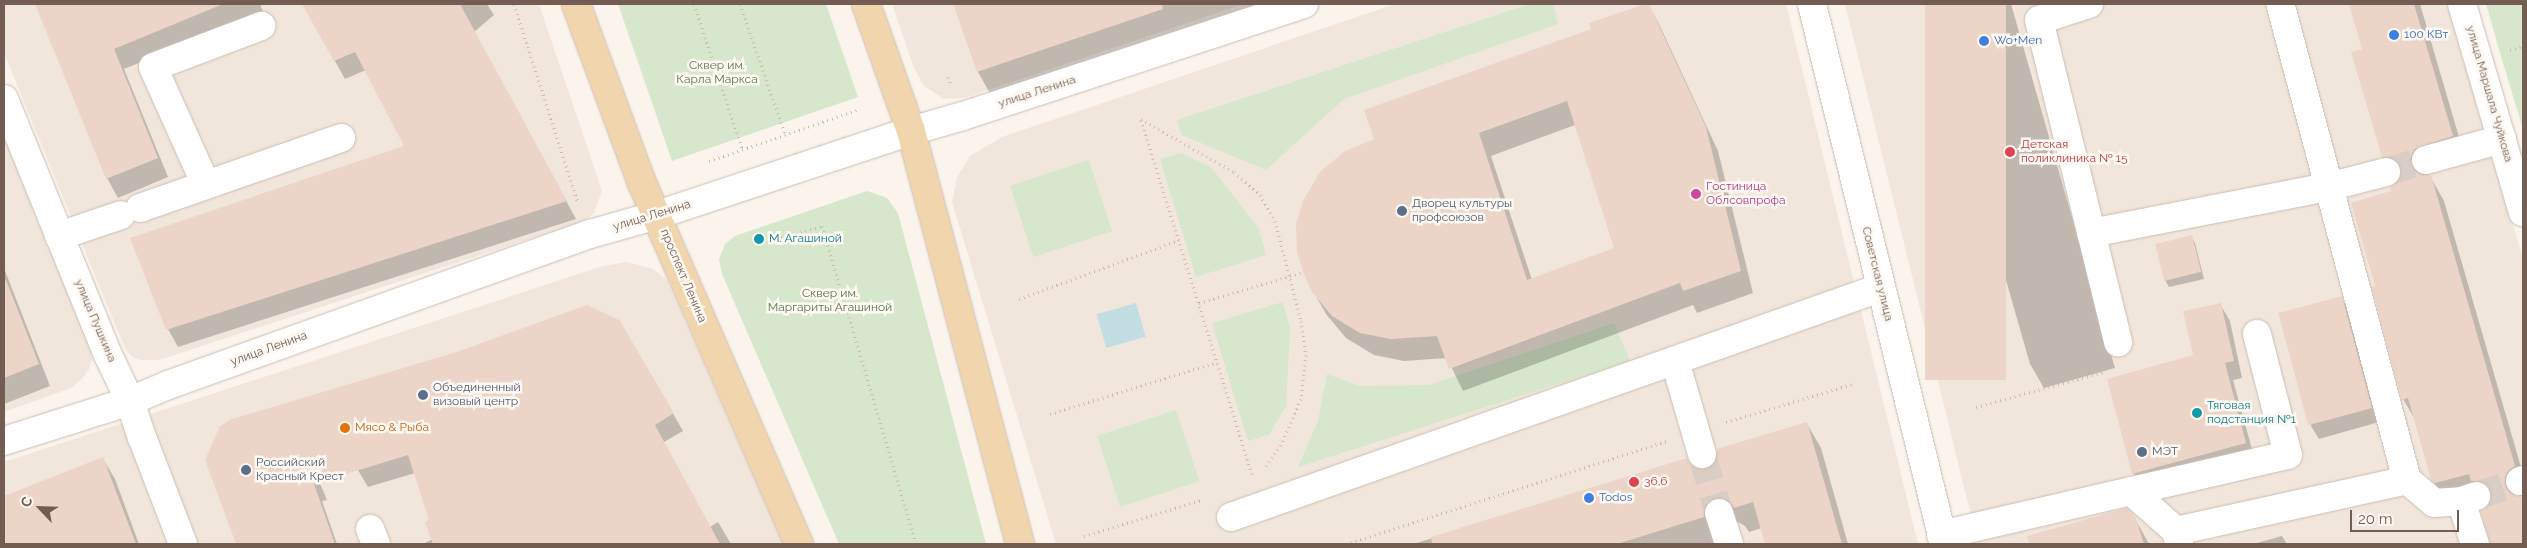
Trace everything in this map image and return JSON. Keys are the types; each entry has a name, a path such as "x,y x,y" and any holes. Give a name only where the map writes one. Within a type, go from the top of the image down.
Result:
{"main road":[{"name":"проспект Ленина","path":"576,4 642,183 799,544"},
{"path":"866,4 911,131 1020,544"}],"street":[{"name":"улица Ленина","path":"4,441 130,401 168,385 590,234 657,215 1304,4"},
{"name":"Советская улица","path":"1812,4 1942,540"},
{"path":"2088,4 2036,12 2118,342"},
{"path":"2280,4 2407,480 2434,503 2468,498 2475,544"},
{"name":"улица Маршала Чуйкова","path":"2462,4 2523,212"},
{"path":"206,185 153,67 261,26"},
{"name":"улица Пушкина","path":"4,100 130,401 142,438 183,544"},
{"path":"60,236 341,138"},
{"path":"2426,160 2502,139"},
{"path":"2091,233 2328,187 2386,172"},
{"path":"1231,518 1259,495 1675,361 1880,288"},
{"path":"1942,540 2131,491 2288,455 2257,334"},
{"path":"1675,361 1699,442"},
{"path":"2131,491 2178,537 2407,480"},
{"path":"1719,513 1728,544"}],"path":[{"path":"514,4 578,203"},
{"path":"694,4 742,148"},
{"path":"740,4 785,134"},
{"path":"706,162 742,148 860,109"},
{"path":"1141,119 1234,172 1260,195 1275,221 1288,277 1301,321 1306,355 1301,399 1259,495 1141,119"},
{"path":"767,242 822,226 916,544"},
{"path":"1019,299 1179,240"},
{"path":"1199,303 1303,272"},
{"path":"1976,407 2104,372 2118,342"},
{"path":"1050,414 1217,362"},
{"path":"1346,544 1699,442 1853,384"},
{"path":"1084,536 1203,500"}],"shaded area":[{"path":"4,4 539,4 602,191 594,213 584,221 159,360 141,360 132,357 126,350 4,53"},
{"path":"892,4 1244,4 964,98 944,99 924,86 914,68"},
{"path":"1395,4 1786,4 1918,544 1056,544 952,202 957,177 970,156 1002,137"},
{"path":"1845,4 2449,4 2523,259 2523,544 1978,544"},
{"path":"4,129 90,342 92,359 89,369 82,379 71,388 4,412"},
{"path":"627,262 653,269 667,280 783,544 4,544 4,462 603,266"}],"green space":[{"name":"Сквер им. Карла Маркса","path":"618,4 826,4 858,97 672,161"},
{"path":"1530,4 1553,4 1558,24 1344,99 1266,170 1182,135 1177,120"},
{"path":"2486,4 2523,4 2523,129 2500,53"},
{"path":"1181,153 1211,167 1259,229 1266,255 1196,277 1160,159"},
{"path":"1089,160 1112,231 1033,257 1010,186"},
{"name":"Сквер им. Маргариты Агашиной","path":"867,191 887,198 898,213 986,544 839,544 722,274 719,259 725,244 735,236"},
{"path":"1283,302 1290,328 1286,406 1269,435 1248,441 1212,323"},
{"path":"1614,323 1630,361 1298,467 1318,421 1327,374 1360,386 1429,385"},
{"path":"1176,410 1199,481 1120,507 1097,436"}],"water":[{"path":"1136,303 1146,337 1106,348 1097,314"}],"building":[{"path":"35,4 223,4 114,49 158,158 106,179"},
{"path":"302,4 460,4 567,201 166,330 130,238 404,146 355,52 334,61"},
{"path":"953,4 1162,4 1163,9 977,72"},
{"name":"Дворец культуры профсоюзов","path":"1649,4 1706,127 1741,271 1683,291 1680,283 1449,369 1437,336 1391,339 1360,333 1332,316 1312,292 1303,272 1297,252 1296,223 1304,199 1320,172 1345,151 1374,139 1364,110 1591,29 1589,23","holes":["1567,101 1614,248 1527,280 1479,133"]},
{"path":"1925,4 2006,4 2006,380 1925,380"},
{"path":"2349,4 2414,4 2453,136 2415,149 2411,156 2411,164 2415,171 2423,175 2431,175 2515,466 2508,471 2505,477 2505,485 2510,493 2523,496 2523,544 2490,544 2481,511 2488,506 2491,499 2491,491 2486,484 2480,481 2471,481 2469,474 2435,483 2431,480 2408,398 2402,400 2372,287 2375,286 2351,203 2391,191 2390,187 2397,183 2401,177 2401,169 2397,161 2391,157 2382,157 2351,52 2362,49"},
{"path":"2192,235 2201,272 2164,281 2155,244"},
{"path":"6,280 39,364 4,378 4,281"},
{"path":"2342,296 2372,408 2308,425 2278,313"},
{"path":"2221,303 2234,361 2225,363 2246,443 2132,474 2107,379 2193,355 2183,311"},
{"path":"587,305 619,320 674,413 655,425 720,544 433,544 425,522 429,520 408,455 314,484 335,544 236,544 205,460 220,426 232,419 457,352"},
{"path":"1807,422 1842,544 1765,544 1753,502 1734,508 1729,501 1715,498 1708,502 1704,509 1704,517 1617,544 1432,544 1431,537 1687,458 1691,465 1698,469 1707,469 1714,464 1717,458 1717,449"},
{"path":"103,457 136,544 4,544 4,496"},
{"path":"2127,508 2135,516 2144,544 2029,544 2027,536"}],"tunnel":[{"path":"2386,172 2426,160"},
{"path":"1702,454 1719,513"},
{"path":"2476,496 2520,481"}],"place":[{"name":"100 КВт","path":"2394,35"},
{"name":"Wo+Men","path":"1984,41"},
{"name":"Детская поликлиника № 15","path":"2010,152"},
{"name":"Гостиница Облсовпрофа","path":"1696,194"},
{"name":"Дворец культуры профсоюзов","path":"1402,211"},
{"name":"М. Агашиной","path":"759,239"},
{"name":"Объединенный визовый центр","path":"423,395"},
{"name":"Тяговая подстанция №1","path":"2197,413"},
{"name":"Мясо & Рыба","path":"345,428"},
{"name":"МЭТ","path":"2142,452"},
{"name":"Российский Красный Крест","path":"246,470"},
{"name":"36,6","path":"1634,482"},
{"name":"Todos","path":"1589,498"}]}
